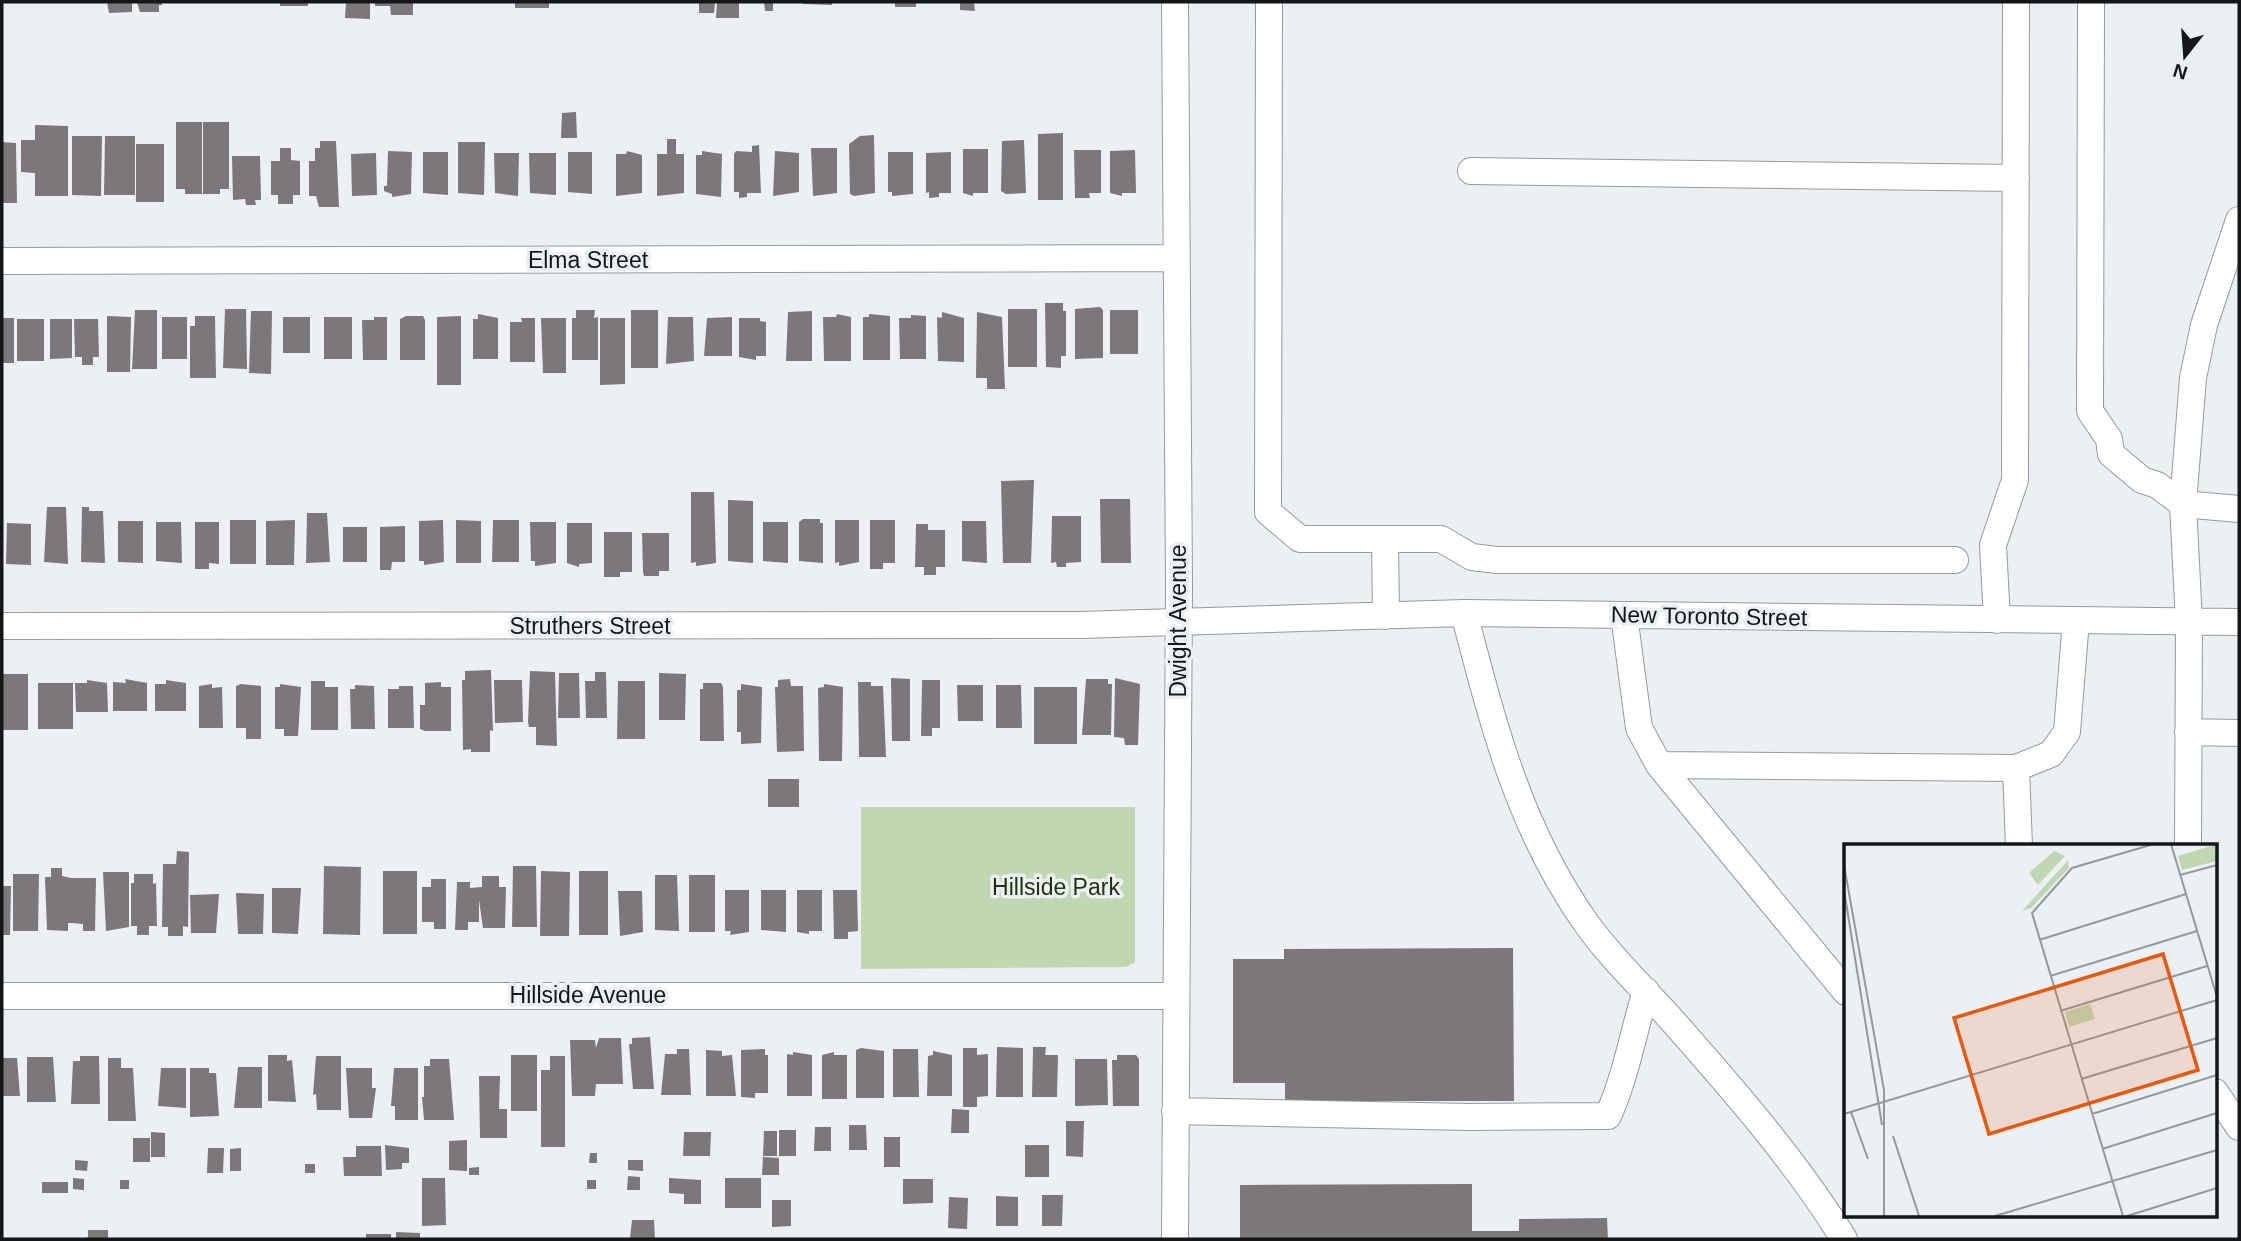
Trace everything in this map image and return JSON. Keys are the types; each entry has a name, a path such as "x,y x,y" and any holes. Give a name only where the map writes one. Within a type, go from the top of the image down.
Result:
{"street":[{"name":"Dwight Avenue","path":"1175,2 1174,258 1178,622 1175,1239"},
{"path":"1269,2 1268,512 1300,539 1441,539 1472,557 1497,561 1955,560"},
{"path":"1997,620 1993,545 2015,480 2016,2"},
{"path":"2091,2 2090,411 2109,439 2111,454 2142,480 2157,485 2183,504 2239,509"},
{"path":"1471,172 2016,178"},
{"path":"2188,844 2189,622 2183,504 2193,378 2204,325 2231,272 2239,220"},
{"name":"Elma Street","path":"2,261 1174,258"},
{"path":"1385,539 1386,616"},
{"path":"1464,613 1499,747 1543,853 1587,924 1701,1053 1820,1201 1844,1239"},
{"name":"New Toronto Street","path":"1178,622 1464,613 2239,622"},
{"path":"1624,615 1639,728 1659,765 1844,990"},
{"path":"1659,765 2016,768 2051,754 2067,732 2076,620"},
{"name":"Struthers Street","path":"2,626 1000,626 1178,622"},
{"path":"2188,732 2239,733"},
{"path":"2016,768 2019,844"},
{"path":"1175,1111 1469,1117 1608,1116 1620,1088 1631,1038 1646,991"},
{"name":"Hillside Avenue","path":"2,996 1175,996"},
{"path":"2216,1093 2239,1127"}],"green space":[{"name":"Hillside Park","path":"861,807 1135,807 1135,962 1126,967 861,969"}],"building":[{"path":"107,2 132,2 132,12 109,13"},
{"path":"137,2 162,2 162,5 159,5 159,12 140,12"},
{"path":"280,2 308,2 308,6 280,6"},
{"path":"346,2 370,2 370,19 345,18"},
{"path":"375,2 413,2 413,15 391,15 390,6 375,6"},
{"path":"515,2 549,2 549,8 515,8"},
{"path":"699,2 715,2 714,13 699,13"},
{"path":"717,2 739,2 739,18 716,18"},
{"path":"764,2 773,2 773,11 765,11"},
{"path":"832,2 832,5 803,4"},
{"path":"895,2 916,2 916,7 895,7"},
{"path":"960,2 974,2 975,11 960,10"},
{"path":"576,112 577,138 561,138 562,113"},
{"path":"176,122 202,122 202,194 185,194 185,189 176,189"},
{"path":"203,122 229,122 229,189 220,189 220,194 203,194"},
{"path":"35,125 68,126 68,196 35,196 35,173 21,172 21,140 35,140"},
{"path":"1063,133 1063,200 1038,200 1038,134"},
{"path":"874,135 875,193 854,196 850,194 849,144 860,136"},
{"path":"72,136 102,136 101,196 72,195"},
{"path":"105,136 135,136 135,195 104,195"},
{"path":"667,139 676,139 676,154 684,154 684,193 657,196 657,154 667,154"},
{"path":"1024,140 1026,193 1006,194 1001,191 1002,141"},
{"path":"320,141 336,141 339,207 319,207 316,196 309,196 309,161 315,161 315,148 320,148"},
{"path":"2,142 16,143 17,203 2,203"},
{"path":"458,142 485,142 484,195 458,193"},
{"path":"136,144 164,144 164,202 136,202"},
{"path":"759,145 761,193 747,193 747,197 739,198 739,192 734,192 734,154 736,151 752,152 752,146"},
{"path":"280,148 291,148 291,160 300,161 300,195 293,195 293,204 278,204 278,195 271,195 271,161 280,161"},
{"path":"811,148 837,148 837,193 813,196"},
{"path":"963,149 988,149 988,193 973,193 973,196 963,193"},
{"path":"1074,150 1101,150 1101,193 1089,193 1090,198 1075,198"},
{"path":"1135,150 1136,193 1122,193 1122,196 1110,193 1110,151"},
{"path":"388,151 412,152 411,194 392,197 392,194 384,191 384,186 387,186"},
{"path":"627,151 642,155 642,193 616,196 616,154 626,154"},
{"path":"702,151 722,154 721,197 696,194 696,155 702,155"},
{"path":"775,151 799,153 799,192 773,196"},
{"path":"423,152 448,152 448,195 423,193"},
{"path":"568,152 592,152 592,194 568,192"},
{"path":"888,152 913,152 913,194 892,196 892,192 888,192"},
{"path":"951,152 951,193 939,193 939,197 929,198 929,192 926,193 926,153"},
{"path":"376,153 377,195 352,196 351,154"},
{"path":"494,153 519,153 518,196 495,193"},
{"path":"529,153 556,153 556,195 530,193"},
{"path":"232,156 260,156 261,200 255,200 256,205 246,205 245,199 233,200"},
{"path":"1045,303 1063,303 1063,311 1066,311 1066,356 1061,356 1061,368 1046,367"},
{"path":"1100,307 1103,310 1103,358 1075,359 1075,309"},
{"path":"225,309 246,309 247,369 223,368"},
{"path":"1008,309 1037,309 1037,367 1008,367"},
{"path":"135,310 157,310 157,369 132,369"},
{"path":"576,310 595,310 594,318 598,317 598,360 572,360 572,318 576,318"},
{"path":"631,310 658,310 658,368 631,368"},
{"path":"1110,310 1138,310 1138,354 1110,354"},
{"path":"251,311 272,311 271,374 249,373"},
{"path":"812,311 812,361 786,361 788,312"},
{"path":"942,312 964,318 964,362 938,361 937,317 942,318"},
{"path":"977,312 1002,317 1005,389 987,389 987,378 976,378"},
{"path":"478,314 498,318 498,359 473,359 473,319 478,319"},
{"path":"837,314 851,317 851,361 824,361 823,317 836,317"},
{"path":"869,314 890,316 890,360 863,360 863,317 869,317"},
{"path":"911,315 926,316 926,359 900,359 899,318 911,318"},
{"path":"107,316 131,317 130,372 107,372"},
{"path":"195,316 215,316 216,378 190,378 190,326 195,326"},
{"path":"406,316 423,316 425,320 425,360 400,360 400,319"},
{"path":"461,316 461,385 437,385 437,317"},
{"path":"162,317 187,317 187,359 162,359"},
{"path":"283,317 310,317 310,353 283,353"},
{"path":"324,317 352,317 352,359 324,359"},
{"path":"374,317 387,317 387,360 363,360 362,320 374,320"},
{"path":"668,317 693,317 694,361 666,364"},
{"path":"732,317 732,356 704,356 707,318"},
{"path":"2,318 14,318 14,363 2,363"},
{"path":"521,318 535,318 535,362 510,362 510,322 522,322"},
{"path":"541,318 566,318 566,373 543,373"},
{"path":"600,318 625,318 625,384 600,385"},
{"path":"739,318 760,318 760,321 766,322 766,356 756,356 756,360 739,357"},
{"path":"17,319 44,319 44,361 17,361"},
{"path":"50,319 72,319 72,358 50,359"},
{"path":"74,319 98,319 99,357 93,357 93,365 82,365 82,357 75,357"},
{"path":"1034,480 1031,563 1003,563 1001,481"},
{"path":"691,492 714,492 716,563 696,566 696,562 691,563"},
{"path":"1100,499 1130,499 1131,563 1101,563"},
{"path":"728,500 753,501 753,563 728,561"},
{"path":"47,507 66,507 68,564 44,562"},
{"path":"82,507 89,507 89,511 103,511 105,563 81,562"},
{"path":"307,513 327,513 330,562 306,563"},
{"path":"1052,516 1081,516 1081,562 1066,563 1066,567 1057,567 1056,562 1051,563"},
{"path":"803,519 820,519 820,523 823,523 823,563 799,561 799,522"},
{"path":"230,520 256,520 256,564 230,564"},
{"path":"295,520 294,565 266,565 266,521"},
{"path":"443,520 444,562 424,565 424,561 419,561 419,521"},
{"path":"456,520 481,521 481,563 456,563"},
{"path":"493,520 519,520 519,562 492,562"},
{"path":"835,520 859,520 859,562 839,566 839,562 835,563"},
{"path":"870,520 895,520 895,563 883,563 883,569 870,569"},
{"path":"118,521 143,521 143,563 118,562"},
{"path":"962,521 986,521 987,563 962,561"},
{"path":"156,522 181,522 182,563 156,561"},
{"path":"195,522 219,522 219,564 209,563 209,569 195,569"},
{"path":"530,522 556,522 556,563 535,566 535,561 531,561"},
{"path":"763,522 788,522 788,563 763,561"},
{"path":"7,523 31,524 31,565 6,564"},
{"path":"567,523 592,523 592,563 579,564 579,567 567,563"},
{"path":"916,524 928,524 928,530 945,530 945,567 936,567 936,575 924,575 924,567 915,567"},
{"path":"405,526 405,562 392,562 391,570 380,570 380,527"},
{"path":"343,527 367,527 367,562 343,562"},
{"path":"604,532 632,532 632,572 620,572 620,577 604,577"},
{"path":"642,533 669,533 669,571 659,571 659,576 644,576"},
{"path":"491,670 493,731 490,730 490,752 463,750 462,680 465,680 465,671"},
{"path":"530,671 555,672 557,746 536,745 536,727 529,727"},
{"path":"595,672 606,672 607,718 586,718 585,681 595,681"},
{"path":"559,673 579,673 580,718 558,718"},
{"path":"659,673 686,674 685,720 659,720"},
{"path":"3,674 28,674 28,730 2,730"},
{"path":"891,678 910,679 910,741 892,741"},
{"path":"1115,678 1140,684 1138,745 1125,745 1124,738 1114,737"},
{"path":"125,679 147,683 147,711 113,711 113,682 126,683"},
{"path":"790,679 791,686 803,686 804,751 777,752 775,687 778,687 778,680"},
{"path":"1086,679 1108,679 1108,684 1112,684 1111,735 1082,735"},
{"path":"87,680 107,683 108,712 76,712 75,683 87,683"},
{"path":"166,680 186,683 186,711 155,711 155,684 166,684"},
{"path":"494,680 522,680 523,722 495,723"},
{"path":"922,680 940,680 940,728 932,728 932,736 921,736"},
{"path":"311,681 325,681 325,687 338,687 338,730 311,730"},
{"path":"618,681 645,681 645,739 617,739"},
{"path":"441,682 441,687 451,687 451,731 425,731 420,729 420,705 425,705 425,683"},
{"path":"858,682 883,686 886,757 859,757"},
{"path":"38,683 73,683 73,729 38,729"},
{"path":"703,683 721,683 723,687 724,741 700,741 700,689 703,689"},
{"path":"212,684 212,688 222,687 223,728 199,728 199,686"},
{"path":"280,684 301,687 298,736 284,736 284,729 275,729 275,687 280,687"},
{"path":"741,684 762,687 761,743 741,744 741,732 737,732 737,690 741,690"},
{"path":"824,684 843,687 842,761 819,761 818,688 824,687"},
{"path":"355,685 374,686 375,729 351,729 350,689 355,689"},
{"path":"957,685 983,685 983,721 958,721"},
{"path":"996,685 1021,685 1022,728 996,728"},
{"path":"236,686 261,686 261,739 246,739 246,728 236,728"},
{"path":"399,686 413,686 414,728 388,728 388,689 399,689"},
{"path":"1034,687 1077,687 1077,744 1034,744"},
{"path":"768,779 799,779 799,807 768,807"},
{"path":"177,851 189,852 188,927 183,926 183,936 168,936 168,927 162,927 163,864 176,864"},
{"path":"324,866 361,867 360,935 323,934"},
{"path":"513,866 536,866 537,927 512,927"},
{"path":"51,868 62,868 62,876 71,878 96,878 95,931 83,931 83,924 72,923 68,923 68,931 47,930 45,877 51,877"},
{"path":"383,871 417,871 417,934 383,934"},
{"path":"541,871 570,872 569,936 540,936"},
{"path":"579,871 608,871 608,935 579,935"},
{"path":"103,872 129,872 129,927 106,931"},
{"path":"13,874 39,874 38,931 13,931"},
{"path":"134,874 153,874 153,884 156,883 157,926 149,926 149,935 137,935 137,926 131,926 131,883 134,883"},
{"path":"655,875 677,875 679,931 655,930"},
{"path":"689,875 715,875 715,932 689,932"},
{"path":"482,876 499,876 499,887 506,887 505,928 483,928 479,900 479,922 468,922 468,930 455,930 457,882 470,882 470,888 482,887"},
{"path":"431,879 446,879 446,929 434,929 434,922 422,922 422,887 431,887"},
{"path":"2,886 11,886 10,935 2,935"},
{"path":"272,888 301,888 298,934 272,933"},
{"path":"725,890 749,890 749,932 730,935 731,931 725,931"},
{"path":"761,890 786,890 786,932 761,930"},
{"path":"797,890 822,890 822,931 809,931 809,934 797,932"},
{"path":"833,890 857,890 858,931 848,932 848,939 834,939"},
{"path":"618,891 642,891 643,932 620,936"},
{"path":"236,893 264,894 263,934 238,934"},
{"path":"219,894 216,933 191,933 190,895"},
{"path":"1513,948 1514,1101 1285,1101 1285,1083 1233,1083 1233,959 1284,959 1284,949"},
{"path":"650,1037 654,1089 633,1089 629,1044 632,1044 632,1038"},
{"path":"599,1038 621,1038 623,1084 596,1084 595,1096 572,1096 570,1040 595,1040 596,1048"},
{"path":"997,1047 1023,1048 1023,1097 996,1097"},
{"path":"1033,1047 1046,1047 1045,1055 1058,1055 1057,1097 1032,1097"},
{"path":"861,1048 884,1051 884,1098 856,1098 856,1050"},
{"path":"963,1048 977,1048 977,1055 988,1054 988,1096 977,1097 977,1107 963,1107"},
{"path":"677,1049 689,1049 691,1095 661,1095 665,1054 677,1054"},
{"path":"765,1049 765,1055 768,1055 768,1093 755,1093 755,1098 741,1097 741,1050"},
{"path":"893,1049 918,1049 919,1097 893,1097"},
{"path":"706,1050 722,1051 722,1056 732,1055 736,1096 706,1096"},
{"path":"933,1051 952,1055 952,1096 927,1096 928,1056 933,1055"},
{"path":"793,1052 812,1055 812,1096 787,1096 787,1054 793,1055"},
{"path":"834,1052 834,1055 847,1055 847,1099 822,1099 822,1055"},
{"path":"268,1055 287,1055 287,1061 292,1060 296,1102 268,1101"},
{"path":"511,1055 537,1055 537,1111 511,1111"},
{"path":"1117,1055 1136,1055 1139,1059 1139,1106 1113,1106 1112,1060 1117,1060"},
{"path":"80,1056 99,1056 100,1104 71,1104 73,1061 80,1061"},
{"path":"316,1056 341,1056 341,1110 317,1110 316,1094 313,1095"},
{"path":"550,1056 565,1056 565,1147 541,1147 541,1070 550,1070"},
{"path":"27,1057 53,1057 56,1102 27,1102"},
{"path":"2,1058 17,1058 20,1096 2,1096"},
{"path":"108,1058 121,1058 121,1068 133,1068 136,1121 108,1121"},
{"path":"430,1059 449,1059 454,1120 424,1120 424,1066 430,1066"},
{"path":"1075,1059 1107,1059 1108,1105 1075,1106"},
{"path":"238,1067 262,1067 262,1108 234,1108"},
{"path":"161,1068 186,1068 186,1108 158,1106"},
{"path":"190,1068 209,1068 209,1073 216,1073 219,1116 190,1117"},
{"path":"346,1068 372,1068 372,1088 376,1088 372,1118 349,1118"},
{"path":"394,1068 418,1068 418,1120 395,1120 395,1106 391,1106"},
{"path":"479,1076 500,1076 499,1109 507,1109 507,1138 480,1138"},
{"path":"952,1109 969,1110 969,1133 951,1133"},
{"path":"1066,1121 1084,1121 1083,1157 1066,1156"},
{"path":"849,1125 866,1125 867,1150 849,1150"},
{"path":"815,1127 831,1127 831,1151 814,1151"},
{"path":"779,1130 796,1130 796,1156 779,1156"},
{"path":"764,1131 777,1131 777,1156 763,1156"},
{"path":"151,1132 165,1133 165,1157 151,1157"},
{"path":"684,1132 711,1132 710,1156 683,1156"},
{"path":"884,1137 900,1137 900,1167 884,1167"},
{"path":"133,1138 150,1138 150,1162 133,1162"},
{"path":"467,1140 467,1171 449,1170 449,1141"},
{"path":"385,1145 409,1148 409,1163 402,1163 402,1169 386,1170"},
{"path":"1025,1145 1049,1145 1049,1177 1025,1177"},
{"path":"356,1146 381,1146 382,1176 344,1176 343,1157 356,1157"},
{"path":"208,1148 224,1148 223,1173 207,1173"},
{"path":"241,1148 241,1171 230,1171 230,1149"},
{"path":"590,1153 597,1153 597,1163 589,1163"},
{"path":"763,1157 779,1158 779,1175 762,1175"},
{"path":"75,1160 88,1161 87,1171 75,1170"},
{"path":"628,1160 643,1160 643,1171 628,1170"},
{"path":"305,1164 315,1164 315,1173 305,1173"},
{"path":"479,1167 479,1175 469,1175 469,1168"},
{"path":"628,1176 640,1177 640,1190 627,1190"},
{"path":"73,1178 84,1179 84,1190 73,1189"},
{"path":"422,1178 445,1178 446,1225 422,1226"},
{"path":"669,1178 701,1180 701,1204 684,1204 684,1194 669,1193"},
{"path":"725,1178 761,1178 761,1208 725,1208"},
{"path":"903,1179 933,1179 933,1203 903,1204"},
{"path":"120,1180 129,1180 129,1189 120,1189"},
{"path":"587,1180 596,1180 596,1189 587,1189"},
{"path":"42,1182 68,1182 68,1193 42,1193"},
{"path":"1472,1184 1472,1231 1519,1231 1519,1219 1607,1218 1608,1239 1240,1239 1240,1185"},
{"path":"1042,1195 1063,1195 1062,1226 1042,1226"},
{"path":"996,1196 1018,1197 1018,1226 996,1226"},
{"path":"949,1197 968,1198 967,1229 948,1228"},
{"path":"772,1200 791,1200 791,1226 772,1227"},
{"path":"632,1220 654,1220 655,1239 630,1239"},
{"path":"88,1230 108,1230 108,1239 83,1239 88,1237"},
{"path":"396,1232 420,1233 420,1239 396,1239"},
{"path":"366,1234 391,1234 391,1239 366,1239"}]}
